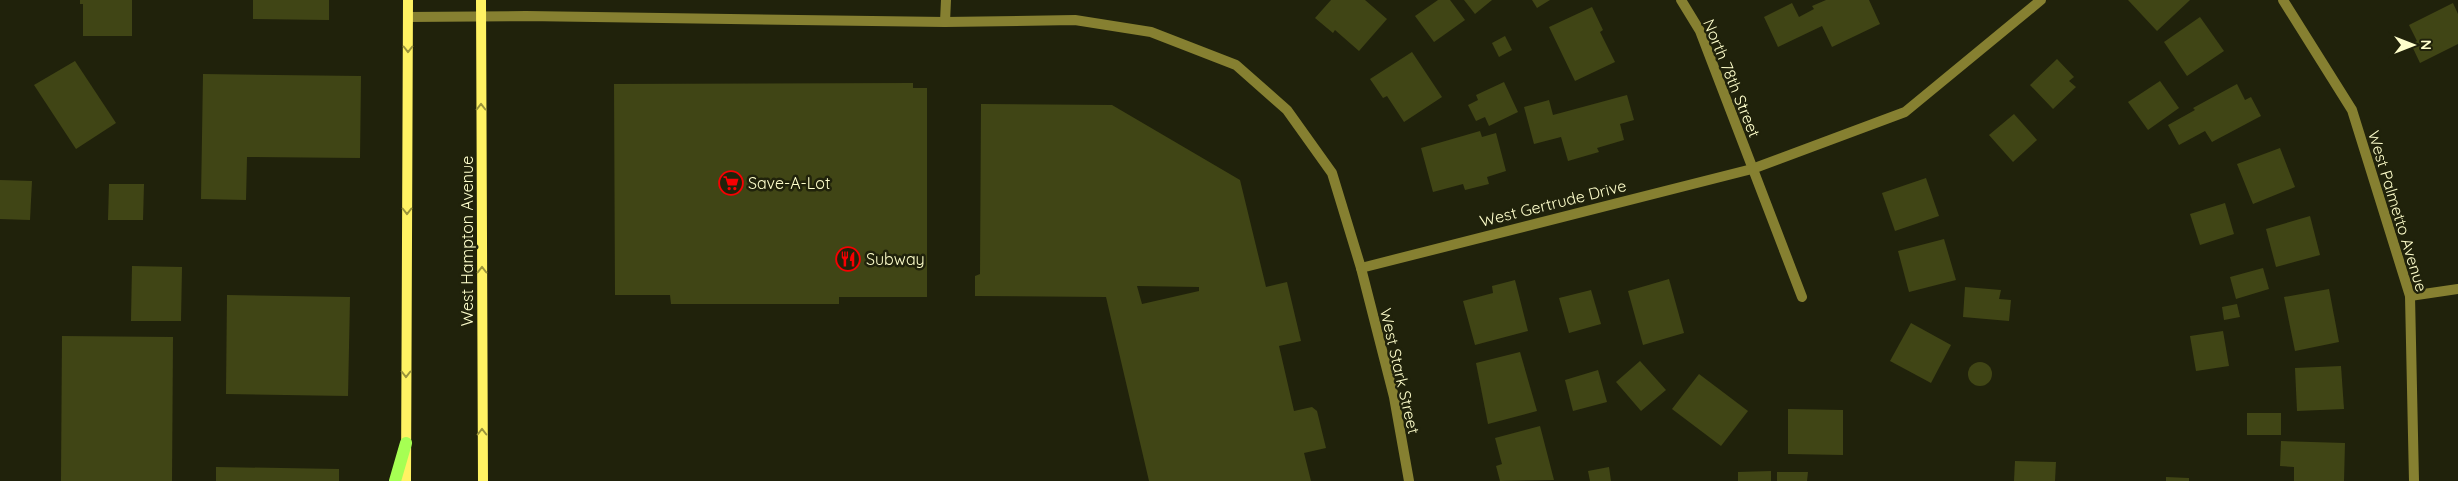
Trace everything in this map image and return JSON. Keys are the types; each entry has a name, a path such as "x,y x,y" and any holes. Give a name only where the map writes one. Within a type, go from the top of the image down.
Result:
{"main road":[{"path":"406,481 408,0"},
{"name":"West Hampton Avenue","path":"481,0 483,481"},
{"path":"395,481 406,443"}],"street":[{"path":"945,22 946,0"},
{"name":"North 78th Street","path":"1681,0 1700,31 1752,169"},
{"name":"West Gertrude Drive","path":"1361,268 1752,169 1905,112 2041,0"},
{"name":"West Palmetto Avenue","path":"2283,0 2352,110 2410,296 2414,481"},
{"name":"West Stark Street","path":"408,17 481,16 945,22 1075,20 1151,32 1236,65 1287,110 1332,173 1361,268 1394,397 1409,481"},
{"path":"1752,169 1802,297"},
{"path":"2410,296 2458,289"}],"building":[{"path":"80,0 132,0 132,36 83,36 83,4 80,4"},
{"path":"253,0 329,0 329,20 253,19"},
{"path":"1331,0 1365,0 1387,19 1359,51 1335,30 1333,33 1315,18"},
{"path":"1438,0 1450,0 1465,20 1434,42 1415,16"},
{"path":"1464,0 1492,0 1475,14"},
{"path":"1532,0 1550,0 1537,8"},
{"path":"1826,0 1869,0 1880,24 1832,47 1822,26 1778,47 1764,17 1792,3 1799,17 1814,9 1812,6"},
{"path":"2128,0 2190,0 2157,31"},
{"path":"2453,3 2458,14 2458,44 2420,63 2411,44 2417,41 2409,25"},
{"path":"1592,7 1603,30 1600,32 1615,62 1575,81 1549,27"},
{"path":"2200,17 2224,51 2187,76 2164,42"},
{"path":"1505,36 1512,50 1499,57 1492,43"},
{"path":"1412,52 1442,97 1404,122 1387,96 1383,98 1370,79"},
{"path":"2057,59 2074,77 2069,81 2076,87 2053,109 2030,85"},
{"path":"75,61 116,123 76,149 34,85"},
{"path":"203,74 361,76 360,158 247,157 246,200 201,199"},
{"path":"2160,81 2179,108 2148,130 2128,102"},
{"path":"1504,82 1518,112 1489,126 1485,117 1476,121 1468,105 1478,100 1476,95"},
{"path":"913,83 913,88 927,88 927,297 839,297 839,304 671,304 670,295 615,295 614,84"},
{"path":"2237,84 2245,100 2251,97 2261,116 2212,142 2205,131 2179,145 2168,125 2195,110 2193,108"},
{"path":"1627,95 1634,120 1620,124 1624,140 1597,148 1599,152 1568,161 1561,137 1534,144 1524,107 1549,100 1553,115"},
{"path":"981,104 1112,105 1240,180 1266,287 1287,282 1301,341 1279,346 1294,411 1312,407 1317,411 1326,448 1304,453 1311,481 1149,481 1106,297 975,296 975,276 980,274","holes":["1137,286 1199,287 1199,291 1142,304"]},
{"path":"2014,114 2037,140 2013,162 1989,135"},
{"path":"1480,131 1482,137 1496,133 1506,171 1487,177 1489,184 1465,190 1463,184 1433,192 1421,148"},
{"path":"2280,148 2295,187 2253,204 2237,164"},
{"path":"1926,178 1939,216 1895,231 1882,193"},
{"path":"0,180 32,181 30,220 0,219"},
{"path":"109,184 144,184 143,220 108,220"},
{"path":"2225,203 2234,234 2200,245 2190,214"},
{"path":"2310,216 2320,255 2276,267 2266,229"},
{"path":"1944,239 1956,280 1909,292 1898,251"},
{"path":"132,266 182,267 181,321 131,321"},
{"path":"2263,268 2269,289 2236,299 2230,277"},
{"path":"1669,279 1684,333 1643,345 1628,291"},
{"path":"1515,280 1528,331 1475,345 1463,301 1493,293 1492,286"},
{"path":"1965,287 2001,290 1999,299 2011,300 2009,321 1963,317"},
{"path":"2329,289 2339,342 2295,351 2284,297"},
{"path":"1591,290 1601,324 1569,333 1559,298"},
{"path":"227,295 350,297 348,396 226,394"},
{"path":"2237,304 2240,317 2224,320 2222,307"},
{"path":"1911,323 1951,345 1931,383 1890,361"},
{"path":"2223,331 2229,366 2196,371 2190,336"},
{"path":"62,336 173,337 172,481 61,481"},
{"path":"1520,352 1537,411 1488,424 1476,363"},
{"path":"1640,361 1666,390 1641,411 1616,382"},
{"path":"1980,362 1989,365 1992,374 1989,383 1980,386 1971,383 1968,374 1971,365"},
{"path":"2341,366 2344,409 2297,411 2295,368"},
{"path":"1598,370 1607,402 1573,411 1565,380"},
{"path":"1699,374 1748,411 1721,446 1672,409"},
{"path":"1788,409 1843,410 1843,455 1788,454"},
{"path":"2247,413 2281,413 2281,435 2247,435"},
{"path":"1540,426 1554,480 1500,481 1496,466 1502,464 1495,438"},
{"path":"2281,441 2345,443 2344,481 2294,481 2294,467 2280,466"},
{"path":"2015,461 2056,462 2055,481 2014,481"},
{"path":"216,467 339,469 339,481 216,481"},
{"path":"1609,467 1611,481 1590,481 1588,471"},
{"path":"1771,471 1771,481 1738,481 1738,472"},
{"path":"1777,472 1808,472 1807,481 1777,481"},
{"path":"2166,477 2189,478 2189,481 2166,481"}],"place":[{"name":"Save-A-Lot","path":"731,183"},
{"name":"Subway","path":"848,259"}]}
